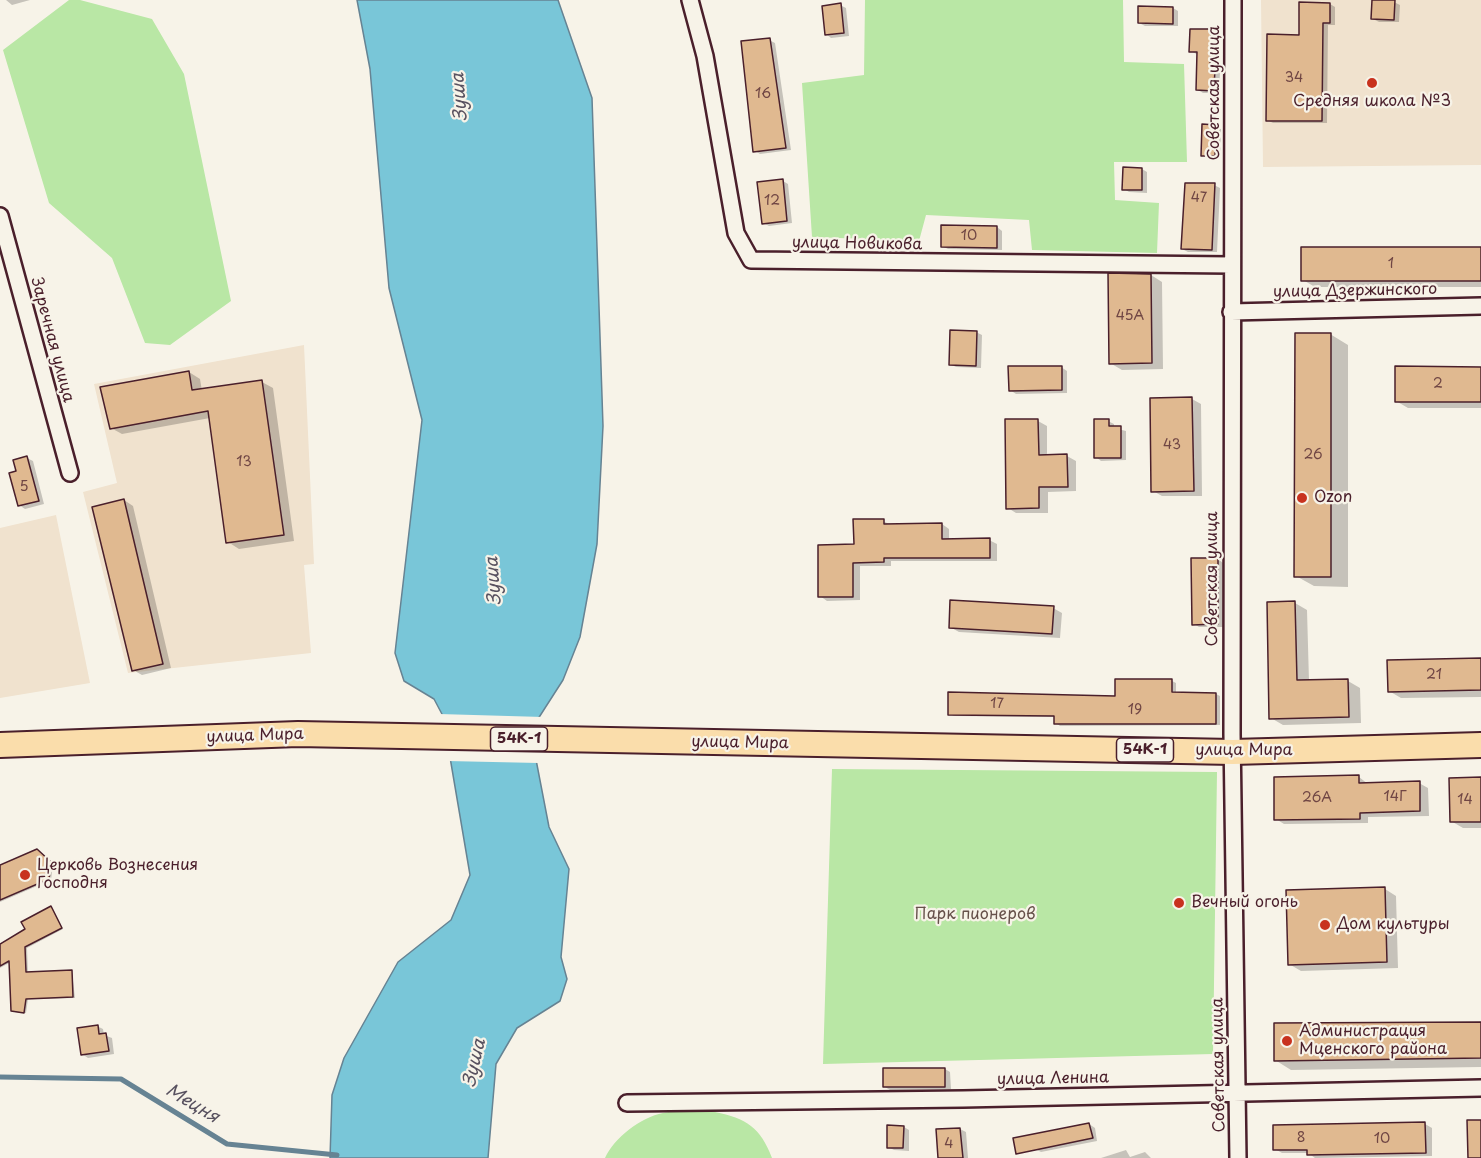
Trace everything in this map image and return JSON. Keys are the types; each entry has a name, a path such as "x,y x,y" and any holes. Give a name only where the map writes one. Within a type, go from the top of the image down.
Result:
{"main road":[{"name":"улица Мира","path":"0,745 298,734 1233,752 1481,746"}],"street":[{"name":"улица Новикова","path":"690,0 705,56 736,233 751,260 1231,265"},
{"name":"Советская улица","path":"1233,0 1231,312 1238,1158"},
{"name":"Заречная улица","path":"0,216 70,473"},
{"name":"улица Дзержинского","path":"1231,312 1481,306"},
{"name":"улица Ленина","path":"627,1103 1481,1088"}],"shaded area":[{"name":"Средняя школа №3","path":"1261,0 1481,0 1481,165 1263,167"},
{"path":"304,345 314,564 304,565 311,653 128,673 83,492 117,483 94,384"},
{"path":"56,515 90,683 0,698 0,528"}],"green space":[{"path":"69,0 80,0 152,19 184,74 231,301 170,345 145,343 112,258 49,203 3,50"},
{"path":"865,0 1123,0 1124,62 1184,64 1187,162 1114,162 1115,200 1159,203 1157,253 1032,250 1029,220 926,215 919,241 812,237 802,83 864,75"},
{"name":"Парк пионеров","path":"832,769 1217,772 1213,1054 823,1064"},
{"path":"676,1112 715,1112 744,1121 751,1126 763,1139 772,1158 605,1158 622,1136 637,1124 655,1115"}],"water":[{"name":"Зуша","path":"357,0 558,0 592,98 603,426 597,544 580,637 563,680 536,722 533,744 549,827 569,869 561,957 567,979 560,1001 517,1028 496,1064 488,1158 330,1158 332,1095 344,1058 398,962 451,920 470,875 443,716 434,699 404,681 395,653 422,420 389,288 370,69"}],"pier":[{"path":"439,714 543,717 539,723 536,744 539,763 447,761"}],"building":[{"path":"1372,0 1395,0 1394,20 1371,19"},
{"path":"1299,2 1330,3 1330,23 1323,23 1322,121 1266,121 1267,34 1299,35"},
{"path":"841,3 844,33 825,35 822,6"},
{"path":"1138,6 1173,7 1173,24 1138,23"},
{"path":"1190,29 1211,29 1210,67 1215,67 1214,91 1196,90 1197,52 1189,52"},
{"path":"770,38 786,148 753,152 741,41"},
{"path":"1202,124 1216,125 1215,156 1201,156"},
{"path":"1123,167 1142,168 1142,190 1122,190"},
{"path":"783,179 787,221 762,224 757,182"},
{"path":"1185,183 1215,183 1212,250 1181,249"},
{"path":"941,225 997,226 997,248 941,247"},
{"path":"1301,247 1481,247 1481,281 1301,281"},
{"path":"1108,273 1151,274 1152,363 1109,364"},
{"path":"950,330 977,331 976,366 949,365"},
{"path":"1295,333 1331,333 1331,577 1294,577"},
{"path":"1008,366 1062,366 1062,390 1009,391"},
{"path":"1395,366 1481,367 1481,402 1395,402"},
{"path":"189,371 192,390 262,380 284,535 226,543 208,411 110,429 100,387"},
{"path":"1192,397 1194,491 1151,492 1150,398"},
{"path":"1005,419 1038,419 1039,455 1067,454 1068,487 1039,487 1039,508 1006,509"},
{"path":"1094,419 1109,419 1109,426 1121,426 1121,458 1094,458"},
{"path":"27,456 39,501 18,506 9,473 16,471 13,460"},
{"path":"124,499 163,664 132,671 92,507"},
{"path":"853,519 884,519 884,524 942,523 942,539 990,538 990,558 884,558 884,562 853,563 853,597 818,597 818,545 854,544"},
{"path":"1191,558 1218,558 1218,624 1192,625"},
{"path":"950,600 1054,606 1052,634 949,628"},
{"path":"1295,601 1297,680 1348,679 1349,717 1269,719 1267,602"},
{"path":"1481,658 1481,690 1388,692 1387,660"},
{"path":"1115,679 1172,679 1172,692 1216,693 1216,724 1054,724 1054,716 948,715 948,692 1115,696"},
{"path":"1359,775 1359,783 1420,781 1420,811 1360,813 1360,819 1274,820 1274,777"},
{"path":"1481,777 1481,822 1450,822 1449,778"},
{"name":"Церковь Вознесения Господня","path":"37,849 51,862 49,879 0,900 0,865"},
{"path":"1385,887 1387,962 1288,965 1286,890"},
{"path":"51,906 62,928 25,947 26,972 72,970 73,997 26,999 24,1013 11,1011 9,961 0,966 0,944 25,929 21,922"},
{"path":"1481,1022 1481,1058 1274,1061 1274,1023"},
{"path":"98,1025 99,1034 106,1033 109,1051 81,1055 77,1028"},
{"path":"883,1068 945,1068 945,1087 883,1087"},
{"path":"1467,1120 1481,1120 1481,1158 1468,1158"},
{"path":"1425,1122 1426,1153 1307,1155 1307,1150 1273,1150 1273,1125"},
{"path":"1089,1123 1093,1138 1016,1154 1013,1138"},
{"path":"887,1125 904,1126 903,1148 887,1148"},
{"path":"960,1128 963,1158 938,1158 936,1129"}],"waterway":[{"name":"Мецня","path":"0,1077 121,1079 227,1144 337,1155"}],"place":[{"name":"Средняя школа №3","path":"1372,83"},
{"name":"Ozon","path":"1302,498"},
{"name":"Церковь Вознесения Господня","path":"25,875"},
{"name":"Вечный огонь","path":"1179,903"},
{"name":"Дом культуры","path":"1325,925"},
{"name":"Администрация Мценского района","path":"1287,1041"}]}
